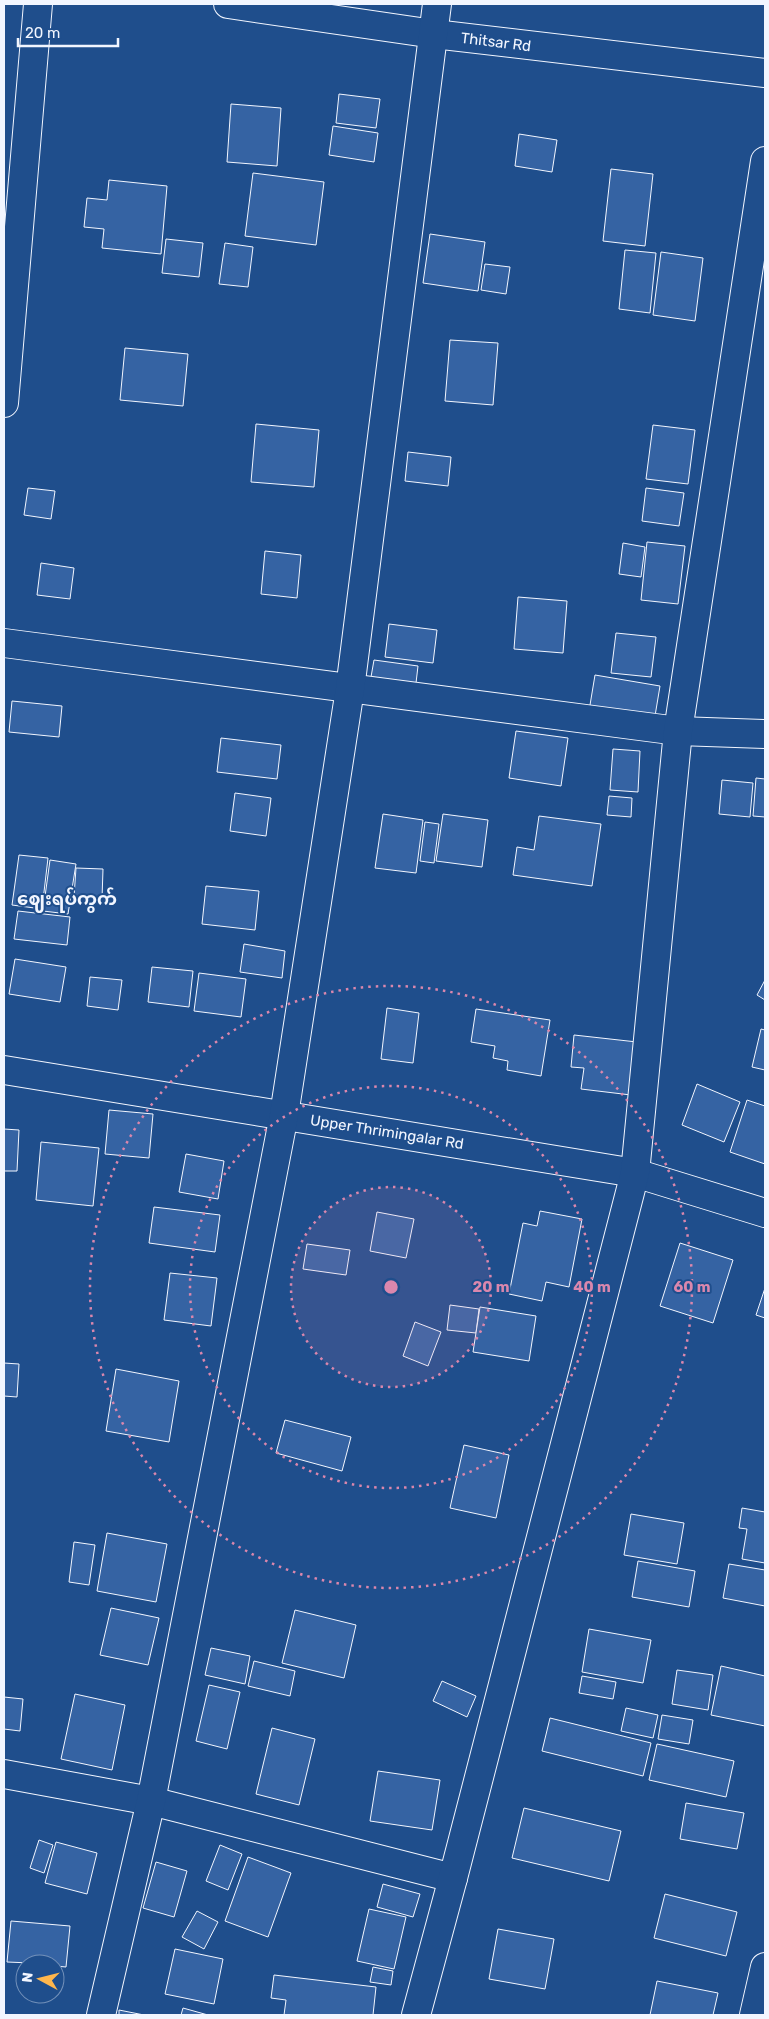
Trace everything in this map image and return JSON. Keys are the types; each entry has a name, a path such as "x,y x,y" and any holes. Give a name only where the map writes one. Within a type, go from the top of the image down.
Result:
{"street":[{"path":"4,403 38,4"},
{"name":"Thitsar Rd","path":"228,4 434,34 765,73"},
{"path":"100,2015 151,1801 284,1115 350,689 437,4"},
{"path":"416,2015 454,1878 635,1174 678,731 758,257 765,161"},
{"path":"4,643 678,731 765,734"},
{"name":"Upper Thrimingalar Rd","path":"4,1070 635,1174 765,1213"},
{"path":"4,1774 151,1801 454,1878"},
{"path":"754,2015 765,1967"}],"building":[{"path":"339,94 380,99 376,128 336,123"},
{"path":"231,104 281,108 277,166 227,162"},
{"path":"333,126 378,133 374,162 329,155"},
{"path":"519,134 557,140 552,172 515,166"},
{"path":"611,169 653,174 645,246 603,241"},
{"path":"253,173 324,182 316,245 245,236"},
{"path":"109,180 167,186 161,254 102,248 104,229 84,227 87,198 107,200"},
{"path":"430,234 485,242 478,291 423,283"},
{"path":"166,239 203,243 199,277 162,273"},
{"path":"225,243 253,247 248,287 219,284"},
{"path":"625,250 656,253 650,313 619,309"},
{"path":"661,252 703,258 695,321 653,315"},
{"path":"485,264 510,267 506,294 481,290"},
{"path":"450,340 498,343 493,405 445,401"},
{"path":"125,348 188,354 183,406 120,400"},
{"path":"256,424 319,430 314,487 251,482"},
{"path":"653,425 695,430 688,484 646,479"},
{"path":"408,452 451,457 448,486 405,481"},
{"path":"28,488 55,491 51,519 24,515"},
{"path":"646,488 684,493 679,526 642,521"},
{"path":"647,542 685,546 678,604 641,600"},
{"path":"623,543 645,547 641,577 619,574"},
{"path":"265,551 301,555 297,598 261,594"},
{"path":"41,563 74,568 70,599 37,595"},
{"path":"518,597 567,601 563,653 514,649"},
{"path":"389,624 437,630 433,663 385,657"},
{"path":"616,633 656,637 651,677 611,673"},
{"path":"374,660 418,666 416,683 371,677"},
{"path":"595,675 660,686 654,722 589,711"},
{"path":"12,701 62,706 59,737 9,732"},
{"path":"516,731 568,738 561,786 509,778"},
{"path":"221,738 281,745 277,779 217,772"},
{"path":"613,749 640,751 638,792 610,790"},
{"path":"756,778 765,779 765,817 753,816"},
{"path":"722,780 753,783 750,817 719,814"},
{"path":"235,793 271,798 266,836 230,831"},
{"path":"609,796 632,798 631,817 607,815"},
{"path":"383,814 423,820 416,873 375,868"},
{"path":"443,814 488,820 482,867 436,861"},
{"path":"539,816 601,824 592,886 513,875 517,847 534,850"},
{"path":"425,822 439,824 434,863 420,861"},
{"path":"19,855 48,858 42,909 12,905"},
{"path":"50,860 76,864 68,914 43,911"},
{"path":"76,868 103,869 102,899 74,897"},
{"path":"206,886 259,891 255,930 202,924"},
{"path":"18,911 70,917 67,945 14,939"},
{"path":"244,944 285,951 282,978 240,972"},
{"path":"15,959 66,967 60,1002 9,994"},
{"path":"152,967 193,971 189,1007 148,1002"},
{"path":"199,973 246,979 241,1017 194,1011"},
{"path":"90,977 122,980 118,1010 87,1006"},
{"path":"765,980 765,1000 757,995"},
{"path":"387,1008 419,1013 413,1063 381,1059"},
{"path":"476,1009 550,1020 541,1076 507,1070 508,1061 493,1058 495,1046 471,1042"},
{"path":"761,1029 765,1030 765,1070 752,1067"},
{"path":"574,1035 637,1042 631,1095 581,1089 584,1068 571,1067"},
{"path":"697,1084 740,1102 724,1142 682,1125"},
{"path":"747,1100 765,1106 765,1164 730,1152"},
{"path":"109,1110 153,1114 149,1158 105,1154"},
{"path":"4,1129 19,1130 17,1171 4,1171"},
{"path":"41,1142 99,1148 93,1206 36,1200"},
{"path":"186,1154 224,1161 218,1199 179,1192"},
{"path":"154,1207 220,1215 215,1252 149,1243"},
{"path":"540,1211 582,1219 569,1287 546,1282 542,1301 509,1294 523,1223 537,1226"},
{"path":"377,1212 414,1219 406,1258 370,1251"},
{"path":"680,1243 733,1260 713,1323 660,1306"},
{"path":"307,1244 350,1250 346,1275 303,1269"},
{"path":"170,1273 217,1278 211,1326 164,1320"},
{"path":"765,1288 765,1318 756,1315"},
{"path":"450,1305 479,1309 476,1333 447,1330"},
{"path":"480,1307 536,1316 529,1361 473,1352"},
{"path":"415,1322 441,1332 428,1366 403,1356"},
{"path":"4,1363 19,1364 17,1397 4,1396"},
{"path":"116,1369 179,1381 169,1442 106,1431"},
{"path":"285,1420 351,1437 342,1471 276,1453"},
{"path":"464,1445 509,1455 496,1518 450,1508"},
{"path":"742,1508 765,1512 765,1563 742,1559 747,1529 739,1528"},
{"path":"631,1514 684,1523 677,1564 624,1555"},
{"path":"107,1533 167,1544 156,1602 97,1591"},
{"path":"74,1542 95,1545 89,1585 69,1582"},
{"path":"638,1561 695,1571 689,1607 632,1597"},
{"path":"729,1564 765,1570 765,1606 723,1598"},
{"path":"111,1608 159,1618 148,1665 100,1655"},
{"path":"295,1610 356,1625 344,1678 282,1663"},
{"path":"589,1629 651,1640 643,1683 582,1672"},
{"path":"211,1648 250,1656 245,1684 205,1675"},
{"path":"254,1661 295,1671 290,1696 248,1686"},
{"path":"721,1666 765,1676 765,1726 711,1715"},
{"path":"677,1670 713,1675 708,1710 672,1704"},
{"path":"582,1676 616,1682 613,1699 579,1693"},
{"path":"442,1681 476,1696 467,1717 433,1701"},
{"path":"209,1685 240,1692 227,1749 196,1741"},
{"path":"75,1694 125,1705 112,1770 61,1759"},
{"path":"4,1697 23,1699 20,1731 4,1729"},
{"path":"626,1708 658,1715 653,1738 621,1731"},
{"path":"662,1715 693,1720 689,1744 658,1739"},
{"path":"550,1718 651,1743 643,1776 542,1751"},
{"path":"272,1728 315,1739 299,1805 256,1794"},
{"path":"657,1744 734,1761 726,1797 649,1780"},
{"path":"378,1771 440,1780 432,1830 370,1821"},
{"path":"686,1803 744,1813 737,1849 680,1839"},
{"path":"524,1808 621,1831 609,1881 512,1858"},
{"path":"39,1840 53,1845 44,1873 30,1868"},
{"path":"56,1842 97,1853 87,1894 45,1883"},
{"path":"220,1845 242,1854 228,1890 206,1881"},
{"path":"248,1857 291,1873 268,1937 225,1921"},
{"path":"156,1862 187,1871 174,1917 143,1908"},
{"path":"383,1884 420,1894 413,1917 377,1907"},
{"path":"665,1894 737,1912 726,1956 654,1938"},
{"path":"369,1909 406,1917 394,1969 357,1961"},
{"path":"197,1911 218,1922 204,1949 182,1937"},
{"path":"11,1921 70,1926 66,1967 65,1954 15,1954 15,1962 7,1962"},
{"path":"498,1929 554,1939 545,1989 489,1979"},
{"path":"175,1949 223,1959 214,2004 165,1994"},
{"path":"373,1967 393,1971 391,1985 370,1982"},
{"path":"274,1975 376,1987 373,2015 284,2015 286,2000 271,1998"},
{"path":"657,1981 718,1993 713,2015 650,2015"},
{"path":"183,2008 208,2015 181,2015"},
{"path":"119,2010 144,2015 119,2015"}],"district":[{"name":"ဈေးရပ်ကွက်","path":"67,899"}]}
